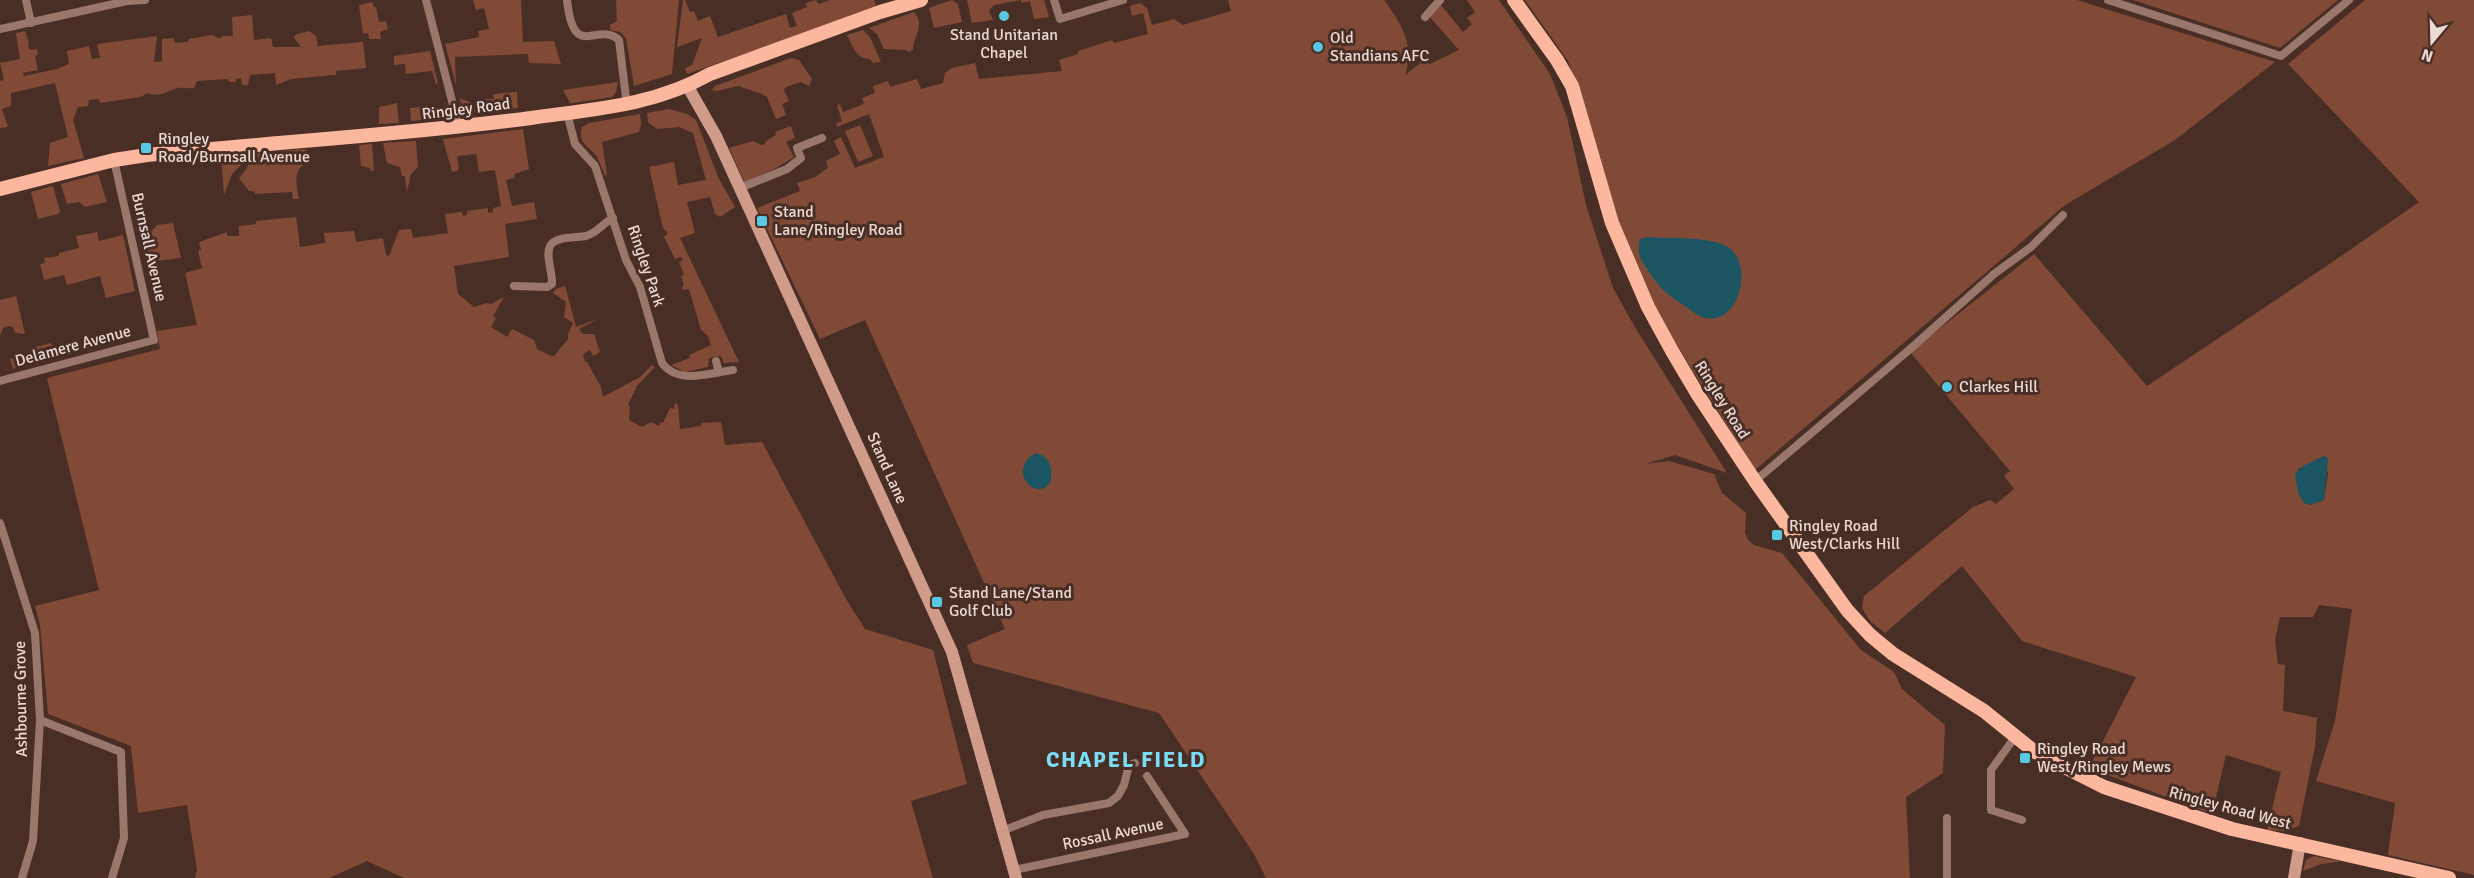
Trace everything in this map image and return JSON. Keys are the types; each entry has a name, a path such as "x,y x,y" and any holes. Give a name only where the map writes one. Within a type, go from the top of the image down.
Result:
{"main road":[{"name":"Ringley Road","path":"0,189 114,160 147,155 459,128 627,106 688,87 710,74 880,12 921,0"},
{"name":"Ringley Road","path":"1514,0 1557,60 1572,86 1612,223 1648,307 1698,395 1755,481 1846,610 1870,635 1893,654 1984,711 2015,736"},
{"name":"Ringley Road West","path":"2015,736 2046,759 2104,787 2207,822 2449,878"}],"street":[{"path":"26,0 31,22"},
{"path":"0,29 127,1 145,0"},
{"path":"426,0 459,128"},
{"path":"567,0 571,27 576,33 593,37 614,36 619,40 627,106"},
{"path":"1053,0 1060,19 1123,0"},
{"path":"1425,16 1440,0"},
{"path":"2108,0 2281,56 2349,0"},
{"name":"Stand Lane","path":"688,87 716,136 952,652 1015,874"},
{"name":"Ringley Park","path":"567,113 575,144 596,166 626,260 640,287 662,363 668,370 682,377 733,370"},
{"path":"740,188 787,169 801,158 797,148 822,138"},
{"name":"Burnsall Avenue","path":"114,160 154,340"},
{"path":"1755,481 1994,274 2031,247 2063,216"},
{"path":"514,286 547,287 552,284 550,246 555,241 588,235 602,223 614,218"},
{"name":"Delamere Avenue","path":"0,381 154,340"},
{"path":"716,361 719,372"},
{"name":"Ashbourne Grove","path":"0,523 35,633 40,720 33,841 22,878"},
{"path":"40,720 121,752 124,838 112,878"},
{"path":"2015,736 1991,770 1991,810 2022,820"},
{"path":"1002,831 1043,815 1109,803 1118,796 1124,785 1129,765 1134,763"},
{"name":"Rossall Avenue","path":"1015,874 1185,834 1147,776"},
{"path":"1947,878 1950,822"},
{"path":"2294,878 2300,843"}],"shaded area":[{"path":"473,0 521,0 523,42 554,41 561,64 529,63 528,54 455,57 456,85 445,44 479,37 478,31 489,29 484,8 476,10"},
{"path":"616,0 679,0 672,74 634,86 626,38 620,32 610,30 610,25 617,21"},
{"path":"683,0 690,12 694,11 698,21 710,16 718,37 786,14 790,28 797,26 792,13 807,7 806,3 816,0 819,4 830,0 874,0 877,8 687,74 685,68 692,65 702,38 677,47"},
{"path":"952,0 958,4 962,22 934,28 929,8"},
{"path":"967,0 1021,0 994,5 989,10 993,20 972,23"},
{"path":"1021,0 1044,0 1049,17 1034,19 1030,1 1021,3"},
{"path":"1228,0 1384,0 1405,36 1408,64 1405,75 1423,61 1430,64 1459,50 1429,16 1440,4 1463,32 1472,24 1467,18 1475,12 1467,0 1499,0 1550,74 1567,117 1586,205 1613,288 1636,329 1727,473 1675,455 1645,464 1669,461 1714,474 1722,493 1746,513 1745,532 1748,540 1754,545 1782,553 1861,650 1894,672 1902,689 1945,725 1943,773 1906,797 1910,878 1266,878 1254,854 1159,713 973,663 967,645 1005,629 865,320 820,339 757,208 800,191 797,183 815,177 828,168 826,161 840,154 834,141 841,137 855,168 884,157 869,114 837,127 836,124 842,121 837,105 840,104 843,112 864,104 862,98 875,93 873,86 888,81 890,87 917,79 921,89 943,83 945,73 952,68 975,63 979,79 1062,71 1059,60 1078,54 1078,51 1112,40 1114,43 1148,34 1143,13 1132,16 1130,6 1140,3 1147,8 1152,25 1174,19 1183,25 1231,11"},
{"path":"1525,0 2077,0 2275,62 2175,140 2065,205 1755,470 1659,317 1617,224 1591,128 1568,61"},
{"path":"2133,0 2338,0 2280,48"},
{"path":"2365,0 2474,0 2474,875 2388,855 2395,803 2316,781 2335,721 2352,609 2319,605 2313,617 2280,617 2275,640 2278,664 2285,665 2283,711 2317,718 2315,746 2299,826 2285,831 2267,830 2281,772 2226,755 2212,814 2089,768 2136,677 2022,641 1962,566 1885,633 1870,621 1862,608 1864,596 1973,507 1990,500 1996,504 2014,489 2004,476 2010,471 1910,352 2034,254 2147,386 2419,202 2288,64","holes":["2324,456 2328,474 2324,500 2310,505 2304,503 2298,469"]},
{"path":"372,2 376,7 379,22 386,21 388,29 380,32 381,39 369,39 368,33 363,34 359,5"},
{"path":"914,12 919,26 913,50 908,52 907,50 884,49 877,34 869,28"},
{"path":"252,15 254,40 271,38 273,47 301,47 294,38 295,35 309,31 316,36 318,46 363,42 366,68 336,71 336,75 291,79 276,85 275,73 250,75 248,85 242,85 241,78 236,79 236,82 229,82 228,79 197,81 194,88 178,88 160,94 147,93 141,97 100,103 99,99 89,100 88,106 78,107 73,120 84,158 48,166 50,143 68,137 55,83 11,93 11,106 2,109 8,127 0,128 0,81 4,80 0,63 20,59 16,33 25,31 29,42 28,47 31,50 37,49 38,55 35,56 38,70 23,73 24,76 69,64 67,51 89,46 92,59 100,58 97,44 157,36 154,62 162,61 162,39 174,38 175,43 212,35 220,39 222,36 233,36 232,17"},
{"path":"863,30 870,37 881,62 873,63 870,59 861,57 853,48 847,35"},
{"path":"430,51 438,84 436,84 432,71 406,74 405,64 394,65 394,56"},
{"path":"791,58 799,60 812,79 809,86 801,82 786,87 784,90 789,101 782,104 786,115 776,119 767,97 762,94 738,86 712,90 715,86"},
{"path":"618,82 616,92 612,97 573,103 570,103 563,90"},
{"path":"517,92 518,108 493,111 486,99 494,99 493,94"},
{"path":"459,98 474,104 481,102 484,110 465,115"},
{"path":"397,103 399,123 379,124 379,107"},
{"path":"432,106 433,119 411,121 410,108"},
{"path":"669,109 687,114 696,120 719,179 735,207 720,217 715,214 710,197 687,202 695,233 680,238 739,362 724,363 721,356 709,358 708,367 685,372 671,365 690,358 689,355 711,345 708,336 701,330 689,289 683,290 682,287 684,285 681,276 684,275 679,262 683,260 681,257 675,259 664,237 668,233 663,228 649,167 674,162 678,185 706,180 693,133 679,127 657,129 648,122 647,113"},
{"path":"640,114 639,132 602,142 607,175 605,176 597,157 582,141 582,127 589,123"},
{"path":"860,125 873,156 858,162 845,131"},
{"path":"791,126 795,138 786,142 794,157 745,183 729,148 753,141 761,145 765,144 776,135 775,132"},
{"path":"523,129 529,169 506,180 512,206 534,202 537,219 505,224 509,257 454,266 458,294 474,307 491,304 504,297 493,316 496,318 491,327 507,337 512,329 534,340 537,349 554,356 568,339 573,323 564,317 566,302 553,293 556,289 565,286 576,327 597,319 579,329 583,334 594,334 600,352 593,356 590,350 583,354 585,362 601,387 603,397 640,377 652,365 655,367 637,386 628,405 630,407 629,420 642,427 651,422 659,426 661,422 663,423 670,408 674,409 675,403 678,405 680,429 701,426 701,423 721,422 725,445 762,442 846,599 865,629 933,650 967,784 911,801 933,878 404,878 367,861 329,878 195,878 197,870 187,805 138,813 131,746 48,714 40,625 35,606 99,590 47,378 160,349 157,331 197,325 185,273 202,268 198,251 201,250 199,242 227,232 227,236 239,236 239,226 256,224 256,221 296,217 300,247 325,243 324,233 354,231 356,242 383,238 386,255 389,256 399,230 411,229 413,238 448,233 445,214 462,212 463,216 467,215 467,211 488,208 488,213 493,212 493,208 501,206 495,170 479,172 476,154 457,156 459,168 452,172 443,139"},
{"path":"416,141 418,167 411,174 407,192 405,176 402,176 400,167 387,163 383,143"},
{"path":"372,144 374,171 361,166 359,145"},
{"path":"305,149 309,153 310,161 304,164 298,172 296,181 299,199 293,199 292,192 255,194 254,191 249,191 239,178 247,168 251,154"},
{"path":"244,154 241,165 232,174 224,195 221,156"},
{"path":"98,174 107,202 85,207 79,202 67,204 61,184"},
{"path":"53,186 60,211 58,214 38,219 31,192"},
{"path":"173,223 181,258 146,262 142,244 152,242 150,233 157,225"},
{"path":"97,232 99,241 123,235 135,291 106,298 100,276 67,285 64,275 44,280 40,264 45,263 44,258 59,256 59,253 79,248 76,236"},
{"path":"16,296 25,334 15,333 13,327 9,326 3,328 0,336 0,300"},
{"path":"51,343 56,358 13,369 10,359 32,354 31,348"},
{"path":"2314,856 2339,862 2321,864 2303,871 2306,860"}],"water":[{"path":"1648,237 1699,239 1726,246 1735,254 1740,266 1739,293 1733,306 1724,314 1713,319 1698,315 1668,294 1657,283 1640,256 1640,239"},
{"path":"1036,453 1048,460 1051,473 1050,483 1044,488 1037,489 1026,482 1023,475 1023,467 1027,460"},
{"path":"2324,456 2328,458 2324,500 2310,505 2304,503 2298,493 2295,474 2303,466"}],"place":[{"name":"Stand Unitarian Chapel","path":"1004,16"},
{"name":"Old Standians AFC","path":"1318,47"},
{"name":"Ringley Road/Burnsall Avenue","path":"146,148"},
{"name":"Stand Lane/Ringley Road","path":"762,221"},
{"name":"Clarkes Hill","path":"1947,387"},
{"name":"Ringley Road West/Clarks Hill","path":"1777,535"},
{"name":"Stand Lane/Stand Golf Club","path":"937,602"},
{"name":"Ringley Road West/Ringley Mews","path":"2025,758"}],"district":[{"name":"CHAPEL FIELD","path":"1126,759"}]}
